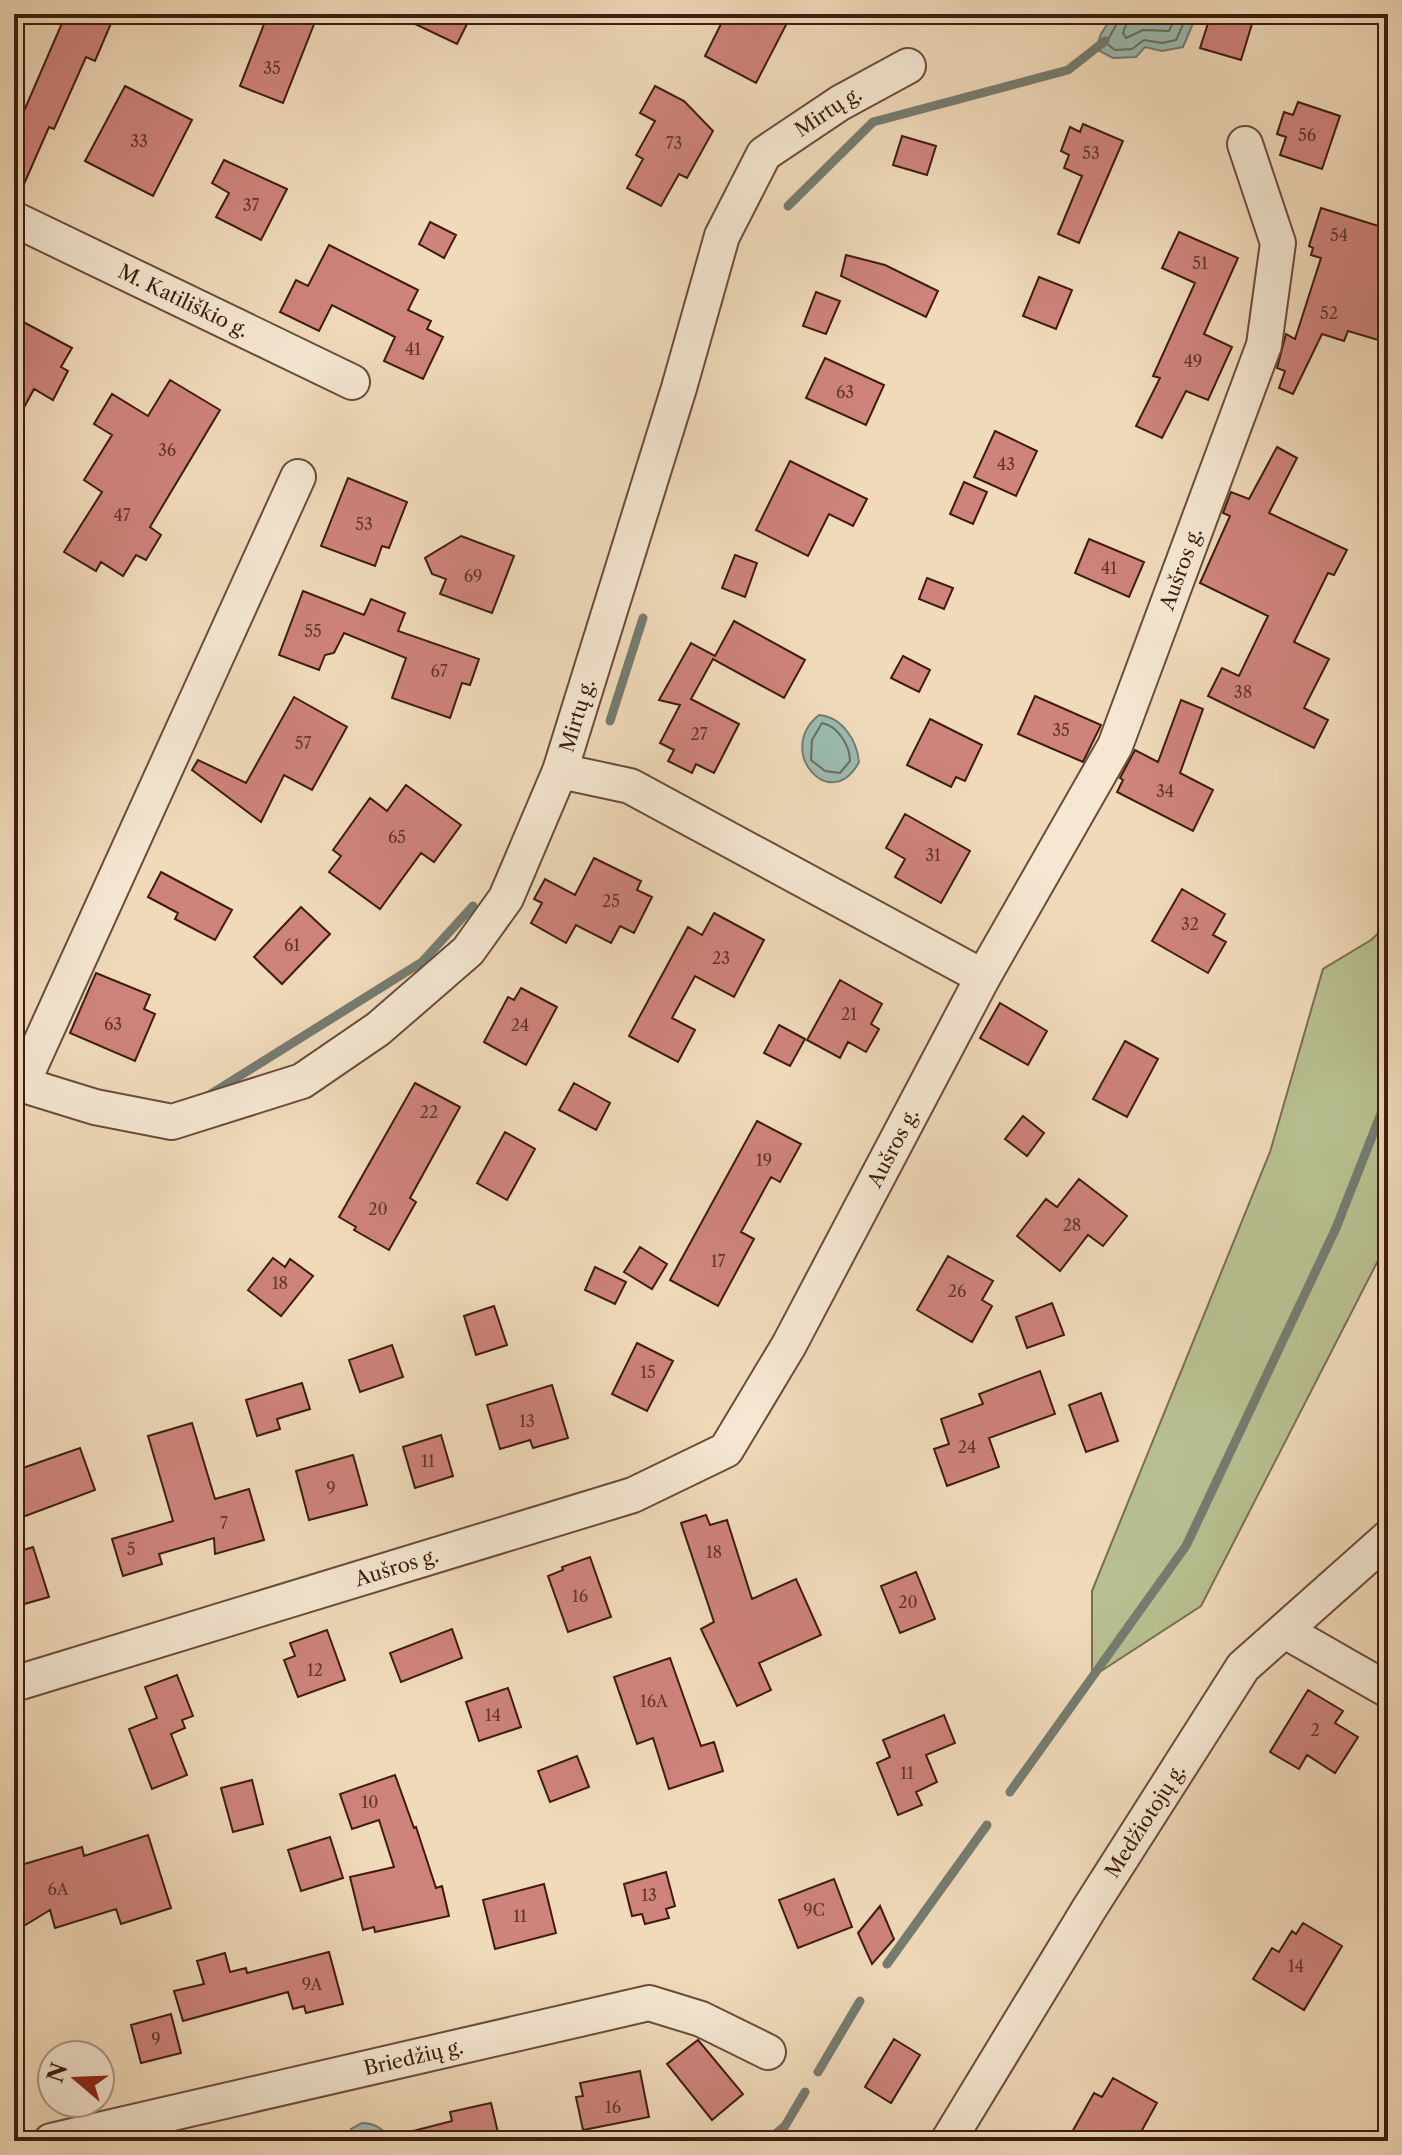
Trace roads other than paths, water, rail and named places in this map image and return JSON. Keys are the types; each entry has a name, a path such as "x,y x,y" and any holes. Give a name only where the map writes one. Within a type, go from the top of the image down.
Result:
{"street":[{"name":"Mirtų g.","path":"298,477 18,1083 95,1107 172,1122 302,1081 378,1029 468,951 506,898 560,771 679,388 722,236 764,154 840,103 908,66"},
{"name":"Aušros g.","path":"14,1684 633,1495 726,1450 789,1345 983,977 1115,746 1264,345 1278,243 1245,144"},
{"name":"M. Katiliškio g.","path":"14,219 352,382"},
{"path":"560,771 630,786 983,977"},
{"name":"Medžiotojų g.","path":"948,2141 1089,1909 1243,1667 1388,1538"},
{"path":"1285,1631 1388,1690"},
{"name":"Briedžių g.","path":"51,2141 649,2003 701,2019 768,2052"}],"water":[{"path":"1114,14 1197,14 1183,47 1162,51 1145,47 1136,57 1113,58 1096,49 1101,34"},
{"path":"819,715 835,720 847,731 858,754 859,762 847,777 835,782 822,780 804,760 802,745 807,730"},
{"path":"362,2123 379,2128 392,2141 347,2141 351,2129"}],"waterway":[{"path":"788,206 873,122 1068,70 1105,41"},
{"path":"610,721 643,618"},
{"path":"206,1097 422,962 473,906"},
{"path":"1010,1792 1186,1546 1336,1228 1388,1096"},
{"path":"887,1964 987,1825"},
{"path":"818,2072 860,2001"},
{"path":"767,2141 785,2126 805,2092"}]}
